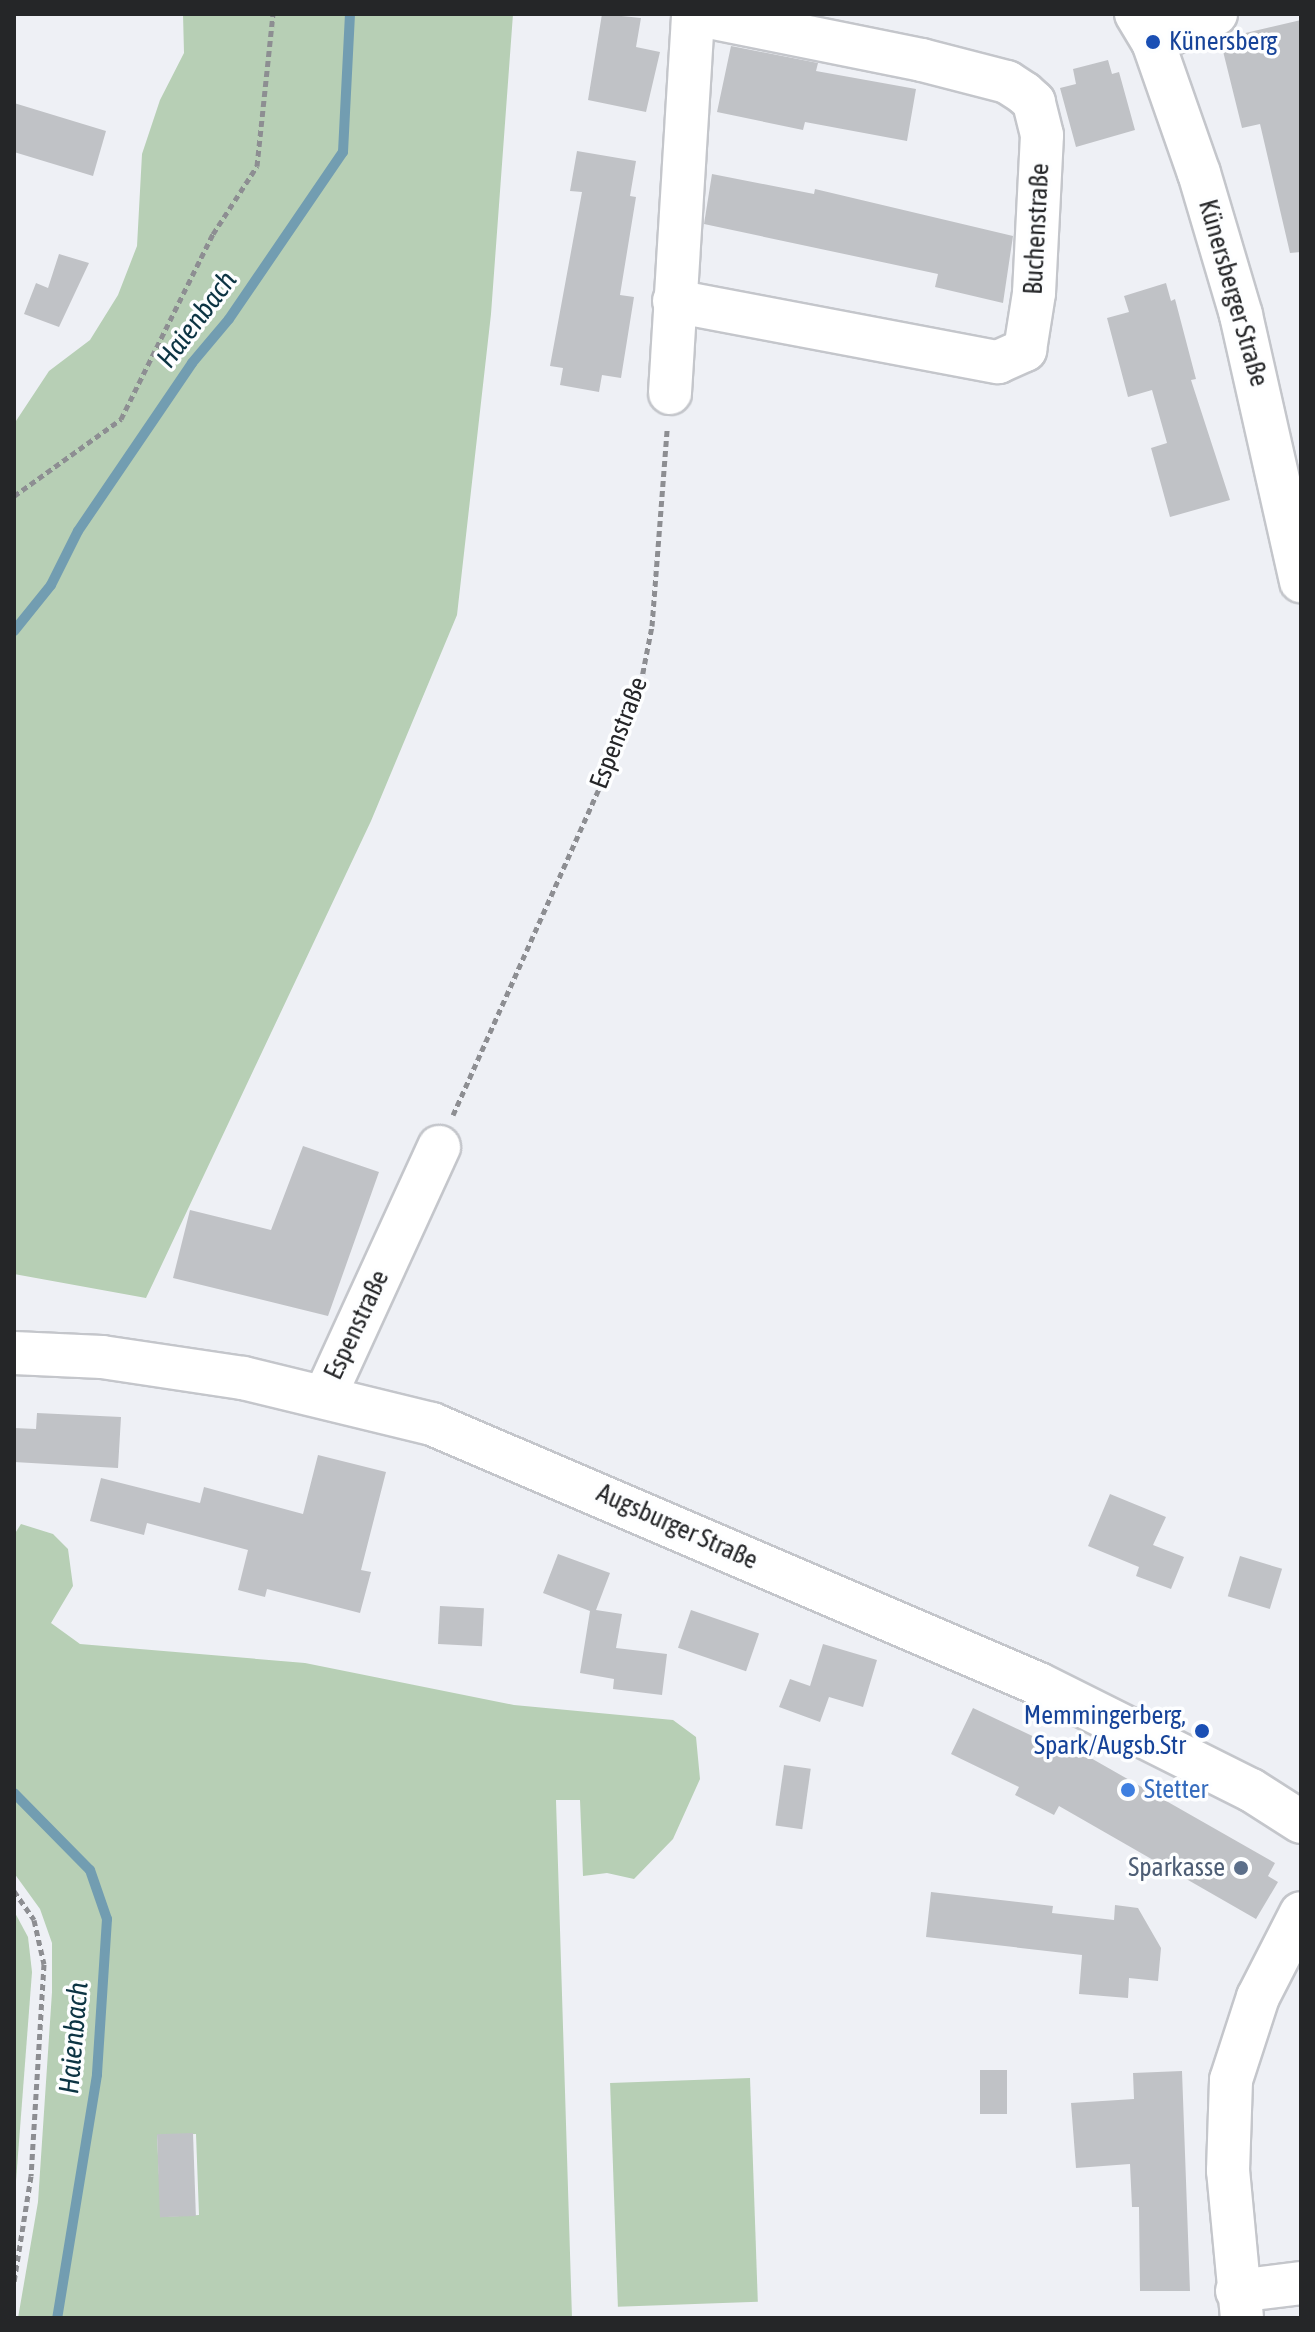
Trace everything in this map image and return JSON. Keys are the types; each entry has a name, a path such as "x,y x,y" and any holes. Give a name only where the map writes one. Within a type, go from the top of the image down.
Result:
{"street":[{"path":"670,393 694,14"},
{"name":"Buchenstraße","path":"674,301 998,362 1025,350 1036,277 1042,135 1034,102 1024,93 1007,82 922,60 694,14"},
{"path":"1144,28 1216,14"},
{"name":"Künersberger Straße","path":"1144,28 1241,315 1301,581"},
{"name":"Espenstraße","path":"325,1396 439,1147"},
{"name":"Augsburger Straße","path":"14,1353 102,1357 325,1396 432,1424 504,1452 1039,1684 1251,1790 1301,1822"},
{"path":"1301,1913 1258,1997 1231,2080 1228,2171 1239,2304 1301,2283"}],"path":[{"path":"14,496 121,419 213,234 257,166 273,14"},
{"name":"Espenstraße","path":"439,1147 637,703 652,626 670,393"},
{"path":"14,1891 34,1920 44,1964 31,2176 14,2282"}],"green space":[{"path":"183,14 513,14 491,314 457,615 371,821 146,1298 14,1274 14,424 49,371 90,340 118,295 137,246 142,154 160,100 184,53"},
{"path":"21,1524 53,1534 68,1549 73,1586 51,1623 80,1644 305,1663 514,1705 673,1720 696,1737 700,1779 673,1839 634,1879 607,1873 583,1876 580,1800 556,1800 572,2318 18,2318 38,2202 52,1992 52,1943 40,1909 14,1873 14,1535","holes":["196,2134 199,2215 161,2217 157,2135"]},
{"path":"14,1911 28,1937 32,1972 14,2207"},
{"path":"750,2078 758,2302 618,2307 610,2083"}],"building":[{"path":"602,14 641,18 636,47 660,52 646,112 588,100"},
{"path":"1301,20 1301,252 1290,253 1260,124 1242,128 1220,39"},
{"path":"731,46 818,63 816,71 916,89 907,141 805,122 803,130 717,112"},
{"path":"1108,60 1112,74 1119,72 1135,130 1076,147 1060,88 1076,84 1073,69"},
{"path":"14,103 106,131 93,176 14,152"},
{"path":"577,151 636,161 630,196 636,197 620,295 634,297 621,378 602,375 599,392 560,385 563,368 550,366 582,192 570,191"},
{"path":"712,174 814,194 815,189 1013,236 1003,303 935,287 938,274 704,224"},
{"path":"59,254 89,263 59,327 24,314 36,283 48,288"},
{"path":"1166,283 1171,301 1175,299 1196,379 1191,380 1230,500 1170,517 1151,448 1167,443 1152,390 1128,397 1107,318 1129,312 1124,296"},
{"path":"303,1146 379,1172 328,1316 173,1278 190,1210 271,1230"},
{"path":"37,1413 121,1417 118,1468 14,1462 14,1428 36,1429"},
{"path":"318,1455 386,1472 361,1570 371,1572 360,1613 267,1589 265,1597 238,1590 248,1550 147,1523 144,1535 90,1521 101,1478 200,1503 204,1487 303,1514"},
{"path":"1110,1494 1166,1517 1153,1545 1184,1557 1171,1589 1136,1576 1139,1567 1088,1546"},
{"path":"558,1554 610,1573 596,1610 622,1614 616,1648 667,1654 662,1695 613,1689 614,1679 580,1673 590,1611 543,1593"},
{"path":"1240,1556 1282,1569 1270,1609 1228,1596"},
{"path":"440,1606 484,1608 482,1646 438,1644"},
{"path":"691,1610 759,1633 746,1671 678,1648"},
{"path":"823,1644 877,1660 863,1707 829,1697 820,1722 779,1707 790,1679 810,1686"},
{"path":"973,1708 1079,1758 1082,1753 1275,1863 1268,1876 1278,1882 1256,1919 1059,1806 1054,1815 1015,1795 1019,1787 951,1754"},
{"path":"784,1765 811,1769 802,1829 776,1825"},
{"path":"931,1892 1053,1906 1052,1913 1114,1920 1115,1905 1138,1908 1161,1948 1158,1981 1129,1978 1128,1998 1079,1994 1082,1955 926,1937"},
{"path":"980,2070 1007,2070 1007,2114 980,2114"},
{"path":"1182,2071 1190,2291 1140,2291 1139,2207 1132,2207 1130,2164 1076,2168 1071,2103 1134,2099 1133,2073"},
{"path":"193,2133 196,2216 160,2217 157,2134"}],"waterway":[{"name":"Haienbach","path":"14,631 51,585 78,531 192,363 229,319 343,152 350,14"},
{"name":"Haienbach","path":"14,1793 90,1870 107,1919 97,2075 57,2318"}],"place":[{"name":"Künersberg","path":"1153,42"},
{"name":"Memmingerberg, Spark/Augsb.Str","path":"1202,1731"},
{"name":"Stetter","path":"1128,1790"},
{"name":"Sparkasse","path":"1241,1868"}]}
